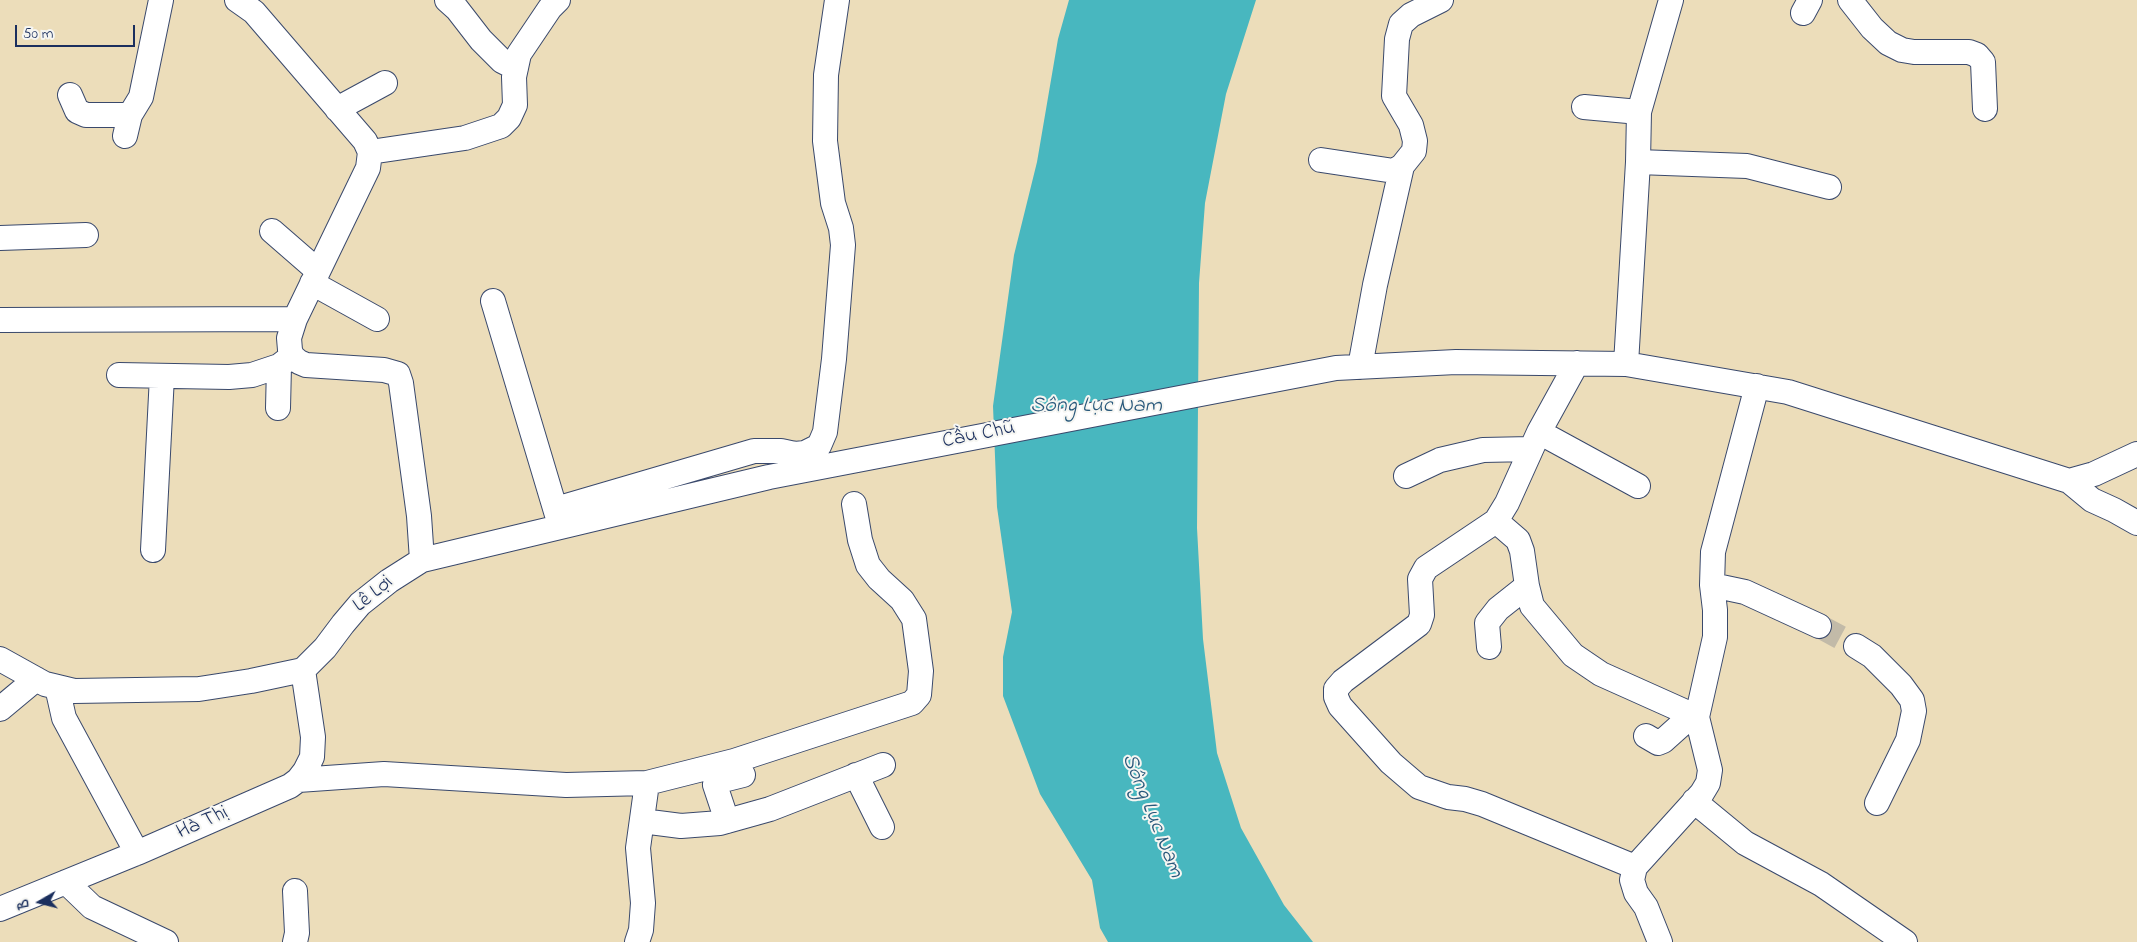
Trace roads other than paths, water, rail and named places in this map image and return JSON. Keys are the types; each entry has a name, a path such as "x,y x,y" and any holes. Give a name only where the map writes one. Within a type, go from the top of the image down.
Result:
{"street":[{"path":"70,95 77,111 128,126 141,97 161,0"},
{"path":"237,0 254,12 365,141 370,152 368,168 294,318 278,408"},
{"path":"447,0 457,9 481,40 502,61 516,68"},
{"path":"370,152 465,138 501,126 509,118 515,105 514,77 520,54 550,8 558,0"},
{"path":"494,301 558,518 754,451 800,453 819,446 825,432 834,359 843,245 833,203 825,141 826,75 837,0"},
{"path":"1321,160 1394,171 1402,166 1414,151 1415,141 1411,125 1394,96 1396,39 1401,24 1411,15 1441,0"},
{"path":"1626,364 1638,162 1639,112 1671,0"},
{"path":"1850,0 1872,28 1888,43 1902,50 1914,52 1969,52 1977,55 1983,62 1985,109"},
{"path":"337,109 385,83"},
{"path":"1584,107 1639,112"},
{"path":"1638,162 1747,166 1829,187"},
{"path":"1360,367 1375,285 1402,166"},
{"path":"272,231 315,277 377,319"},
{"path":"0,238 86,235"},
{"path":"0,320 294,318"},
{"path":"120,375 229,377 252,375 285,361 299,362 306,365 384,370 398,374 401,383 419,516 422,560"},
{"name":"Cầu Chũ","path":"769,477 1336,368 1456,362 1626,364 1788,392 2069,481"},
{"path":"1577,363 1535,441 1507,502 1496,521 1426,568 1420,579 1422,615 1420,624 1343,681 1336,689 1336,697 1340,706 1391,763 1419,787 1448,797 1482,804 1635,867"},
{"path":"153,550 162,376"},
{"path":"1660,942 1646,907 1636,892 1632,880 1635,867 1708,784 1710,770 1695,716 1715,637 1715,610 1712,585 1713,552 1757,386"},
{"path":"1406,476 1440,460 1535,441 1638,486"},
{"path":"2069,481 2094,474 2137,454"},
{"name":"Lê Lợi","path":"303,670 325,648 360,604 389,581 422,560 558,518 769,477"},
{"path":"2069,481 2092,500 2137,523"},
{"path":"298,780 384,774 566,784 647,783 734,761 912,703 919,695 921,672 914,620 902,600 879,579 868,565 860,540 854,504"},
{"path":"1496,521 1518,540 1522,551 1532,606 1565,646 1587,666 1609,678 1695,716"},
{"path":"1712,585 1745,592 1819,626"},
{"path":"1490,647 1487,623 1498,609 1527,586"},
{"path":"1856,646 1872,656 1901,685 1912,700 1914,711 1908,740 1877,802"},
{"path":"0,659 46,683 74,691 199,689 303,670"},
{"name":"Hà Thị","path":"0,909 290,786 298,780 306,771 312,757 313,737 303,670"},
{"path":"0,709 46,683"},
{"path":"46,683 137,852"},
{"path":"1646,736 1658,743 1663,741 1695,716"},
{"path":"642,821 681,826 727,822 770,809 883,765"},
{"path":"727,822 715,785 719,781 743,775"},
{"path":"856,775 882,827"},
{"path":"637,942 641,930 643,903 638,848 647,783"},
{"path":"1694,802 1744,843 1821,884 1905,942"},
{"path":"66,882 92,907 166,942"},
{"path":"295,891 297,933 295,942"}],"water":[{"name":"Sông Lục Nam","path":"1069,0 1256,0 1226,94 1205,203 1199,283 1197,528 1203,639 1217,753 1241,828 1284,905 1313,942 1108,942 1100,928 1092,880 1040,794 1003,696 1003,657 1012,612 997,507 993,406 1014,255 1037,162 1058,39"}],"tunnel":[{"path":"1819,626 1856,646"}]}
